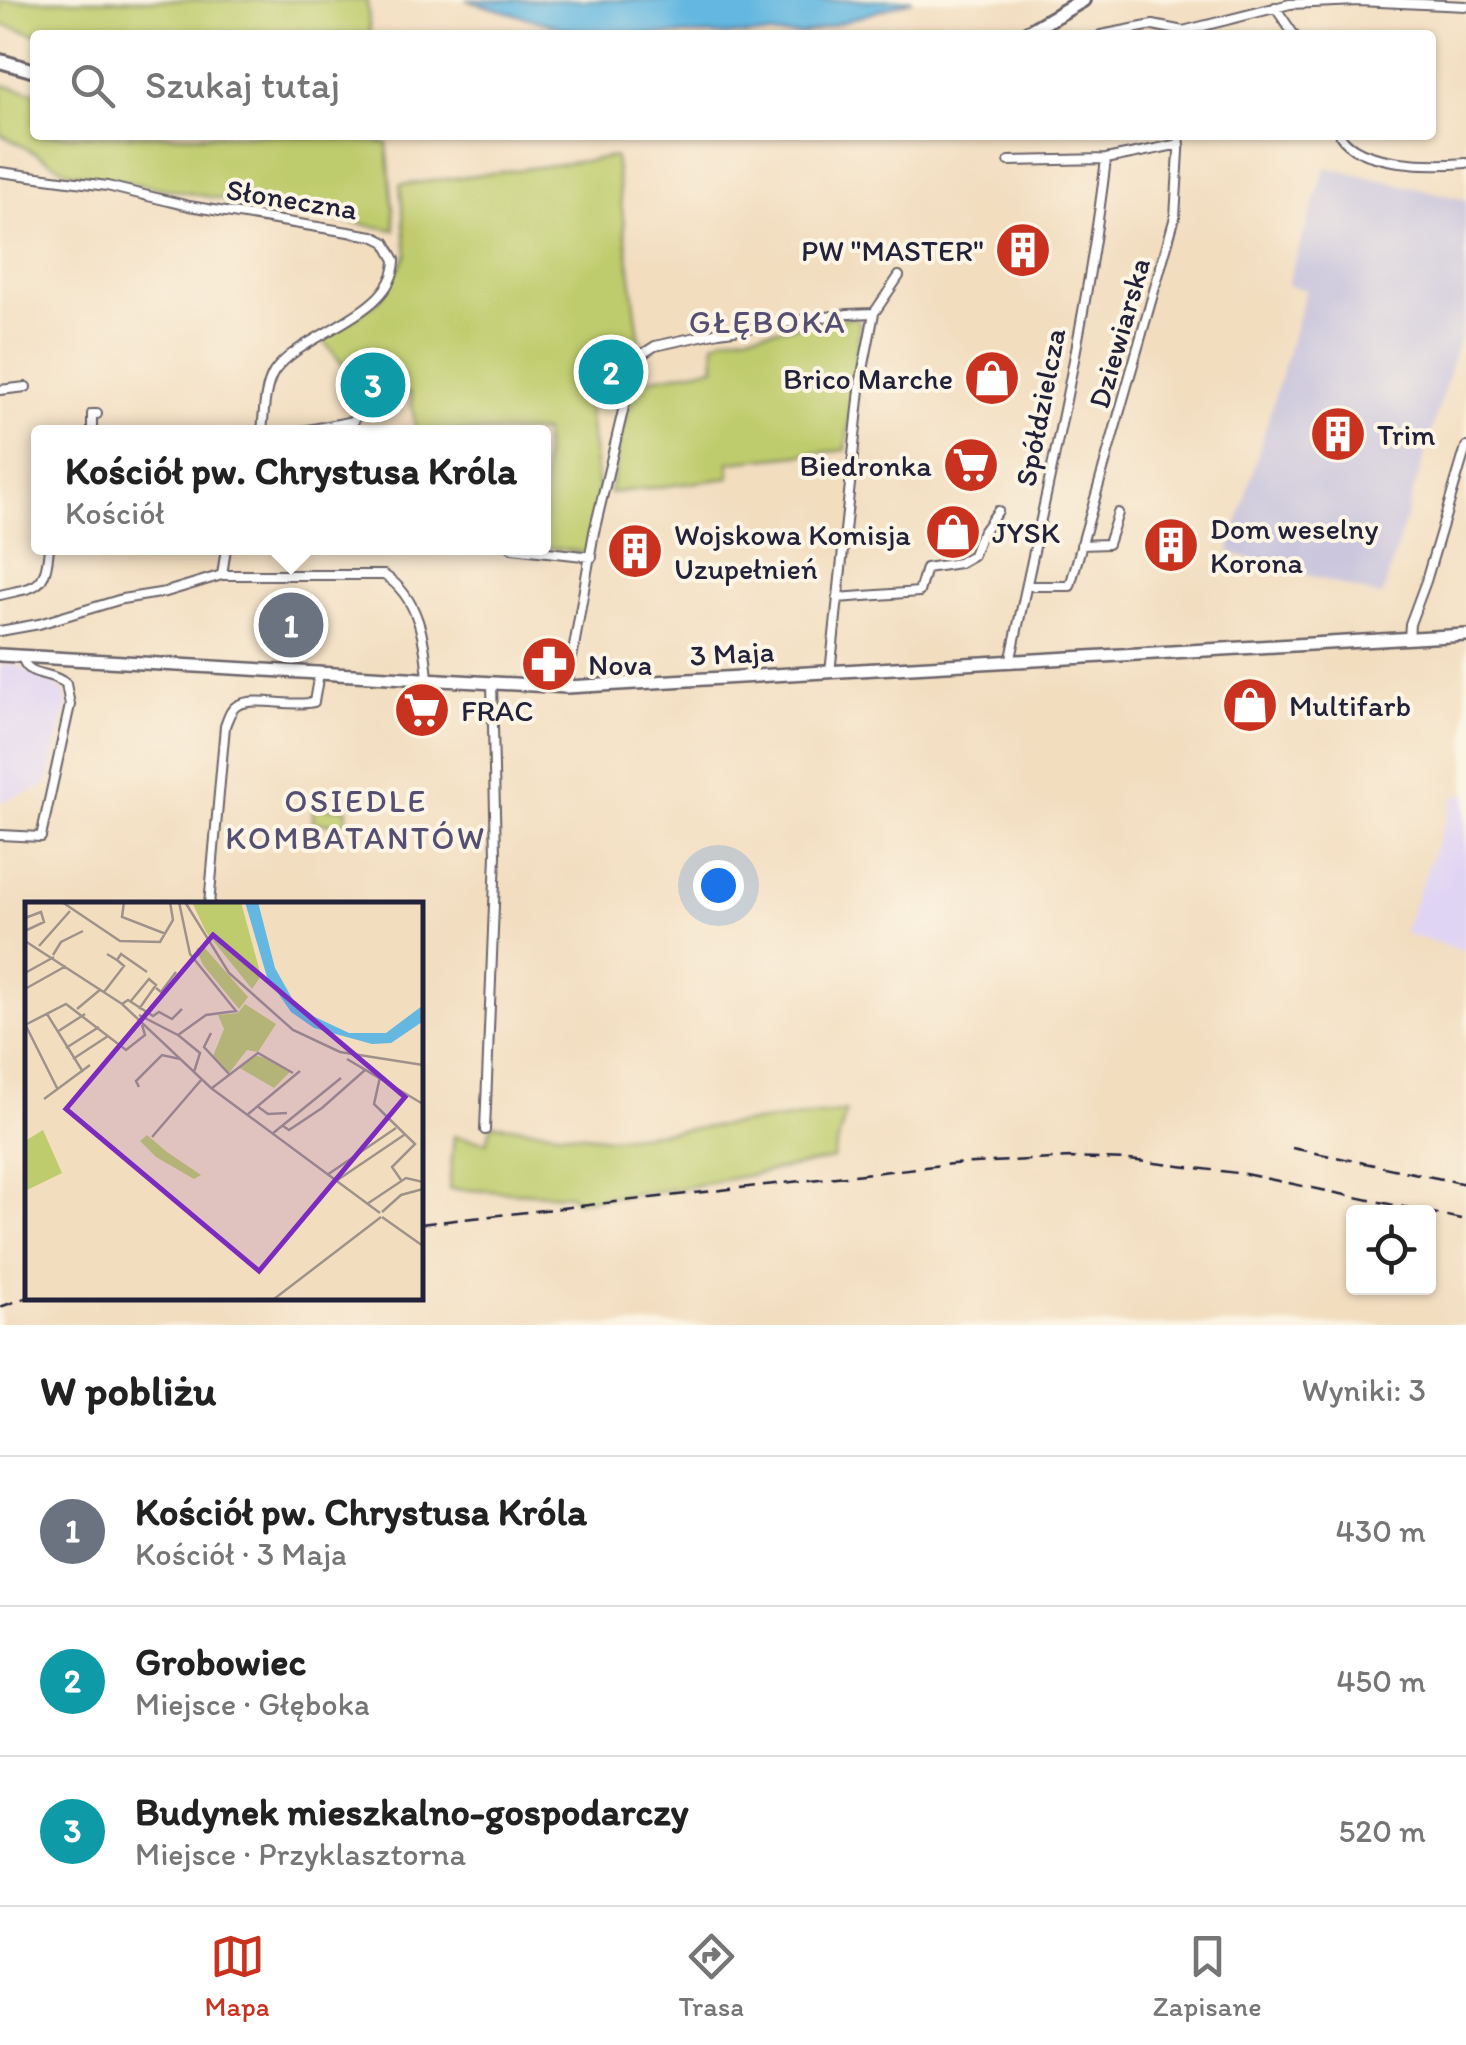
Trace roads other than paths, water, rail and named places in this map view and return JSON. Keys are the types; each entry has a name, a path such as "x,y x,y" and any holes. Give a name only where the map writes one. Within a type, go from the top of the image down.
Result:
{"main road":[{"path":"1032,30 1083,0"},
{"path":"0,61 30,70"}],"street":[{"path":"1194,30 1275,7 1358,1 1466,6"},
{"path":"1275,7 1291,30"},
{"path":"1128,30 1154,25 1172,30"},
{"path":"1008,162 1106,159 1180,140"},
{"name":"Dziewiarska","path":"1027,586 1070,586 1175,216 1180,140"},
{"path":"1345,140 1352,147 1410,164 1466,163"},
{"name":"Spółdzielcza","path":"1010,663 1078,329 1106,159"},
{"name":"Słoneczna","path":"0,172 122,189 189,206 374,236 385,242 395,260 390,282 363,309 276,370 267,392 263,425"},
{"path":"830,673 861,380 874,313 899,276"},
{"path":"567,687 594,532 628,394 644,353 655,346 719,332 874,313"},
{"path":"0,390 26,388"},
{"path":"92,425 92,414 98,414"},
{"path":"334,425 354,421"},
{"path":"1408,639 1466,448"},
{"path":"837,598 919,592 926,568 959,563 973,555 980,536 998,511"},
{"path":"1081,545 1108,544 1118,514"},
{"path":"551,552 592,557"},
{"path":"0,595 36,586 47,574 48,555"},
{"path":"222,574 225,555"},
{"path":"0,630 166,592 222,574 384,575 410,600 425,645 428,680"},
{"name":"3 Maja","path":"0,655 567,687 1466,635"},
{"path":"0,836 41,837 71,698 61,678 31,671 22,656"},
{"path":"208,902 225,726 230,712 238,705 252,703 314,702 319,673"},
{"path":"485,1130 496,856 492,683"}],"water":[{"path":"466,0 913,0 818,30 570,30"}],"railway":[{"path":"1292,1148 1466,1184"},
{"path":"422,1224 952,1164 1070,1158 1129,1160 1245,1174 1466,1220"},
{"path":"0,1307 25,1298"}],"place":[{"name":"PW \"MASTER\"","path":"1023,250"},
{"name":"Grobowiec","path":"611,372"},
{"name":"Brico Marche","path":"992,378"},
{"name":"Budynek mieszkalno-gospodarczy","path":"373,385"},
{"name":"Trim","path":"1338,434"},
{"name":"Biedronka","path":"971,465"},
{"name":"JYSK","path":"953,532"},
{"name":"Dom weselny Korona","path":"1171,545"},
{"name":"Wojskowa Komisja Uzupełnień","path":"635,551"},
{"name":"Kościół pw. Chrystusa Króla","path":"291,625"},
{"name":"Nova","path":"549,664"},
{"name":"Multifarb","path":"1250,705"},
{"name":"FRAC","path":"422,710"}],"district":[{"name":"GŁĘBOKA","path":"768,322"},
{"name":"OSIEDLE KOMBATANTÓW","path":"356,820"}]}
